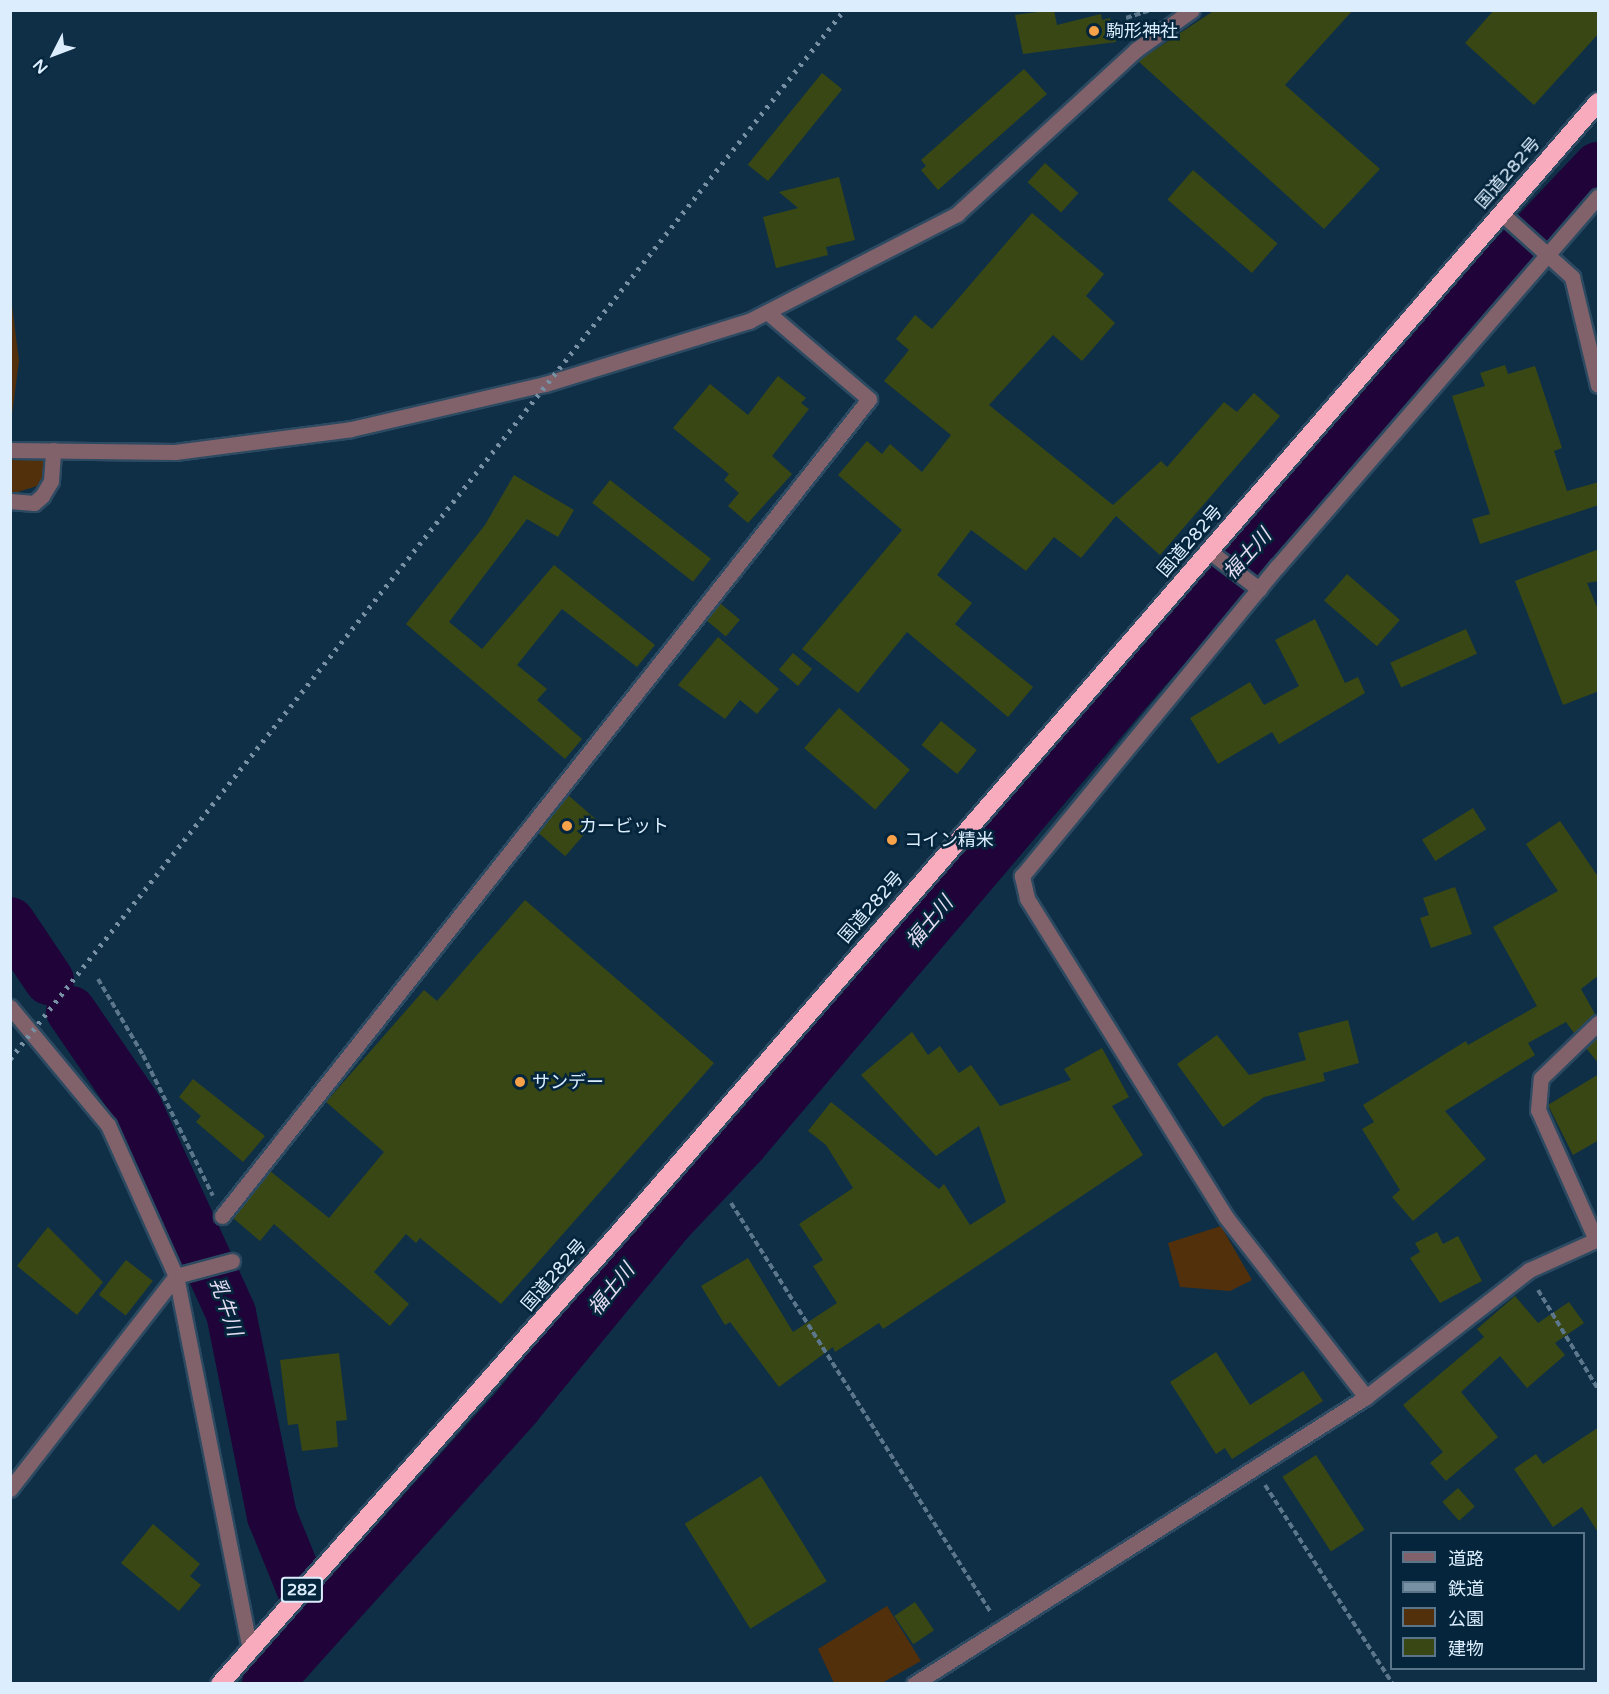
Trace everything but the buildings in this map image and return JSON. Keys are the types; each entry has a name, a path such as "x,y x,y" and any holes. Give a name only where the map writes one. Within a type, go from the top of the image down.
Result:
{"highway":[{"name":"国道282号","path":"220,1683 1210,552 1599,102"}],"street":[{"path":"10,450 175,452 351,429 685,345 767,312 957,214 1137,49 1192,10"},
{"path":"1366,1397 1226,1217 1027,898 1022,876 1258,588 1599,197"},
{"path":"1501,213 1572,277 1599,385"},
{"path":"222,1215 869,399 767,312"},
{"path":"10,501 34,503 42,496 51,481 53,450"},
{"path":"1210,552 1258,588"},
{"path":"10,1007 108,1125 183,1275 250,1650"},
{"path":"914,1683 1366,1397 1529,1270 1597,1240 1538,1110 1541,1078 1599,1023"},
{"path":"10,1489 183,1275 232,1261"}],"path":[{"path":"1126,18 1150,10"},
{"path":"98,979 143,1055 222,1215"},
{"path":"731,1203 1001,1628"},
{"path":"1529,1270 1599,1389"},
{"path":"1254,1468 1393,1683"}],"green space":[{"path":"11,297 19,361 10,422"},
{"path":"11,457 46,461 47,483 11,494"},
{"path":"1221,1226 1252,1280 1230,1291 1180,1287 1168,1243"},
{"path":"887,1606 921,1661 882,1683 834,1683 818,1649"}],"waterway":[{"name":"福士川","path":"267,1684 517,1406 668,1222 742,1144 1136,681 1492,279 1598,167"},
{"name":"乳牛川","path":"10,922 49,980"},
{"name":"乳牛川","path":"71,1011 138,1109 231,1313 272,1516 317,1627"}],"railway":[{"path":"10,1059 844,10"}],"place":[{"name":"駒形神社","path":"1094,31"},
{"name":"カービット","path":"567,826"},
{"name":"コイン精米","path":"892,840"},
{"name":"サンデー","path":"520,1082"}]}
